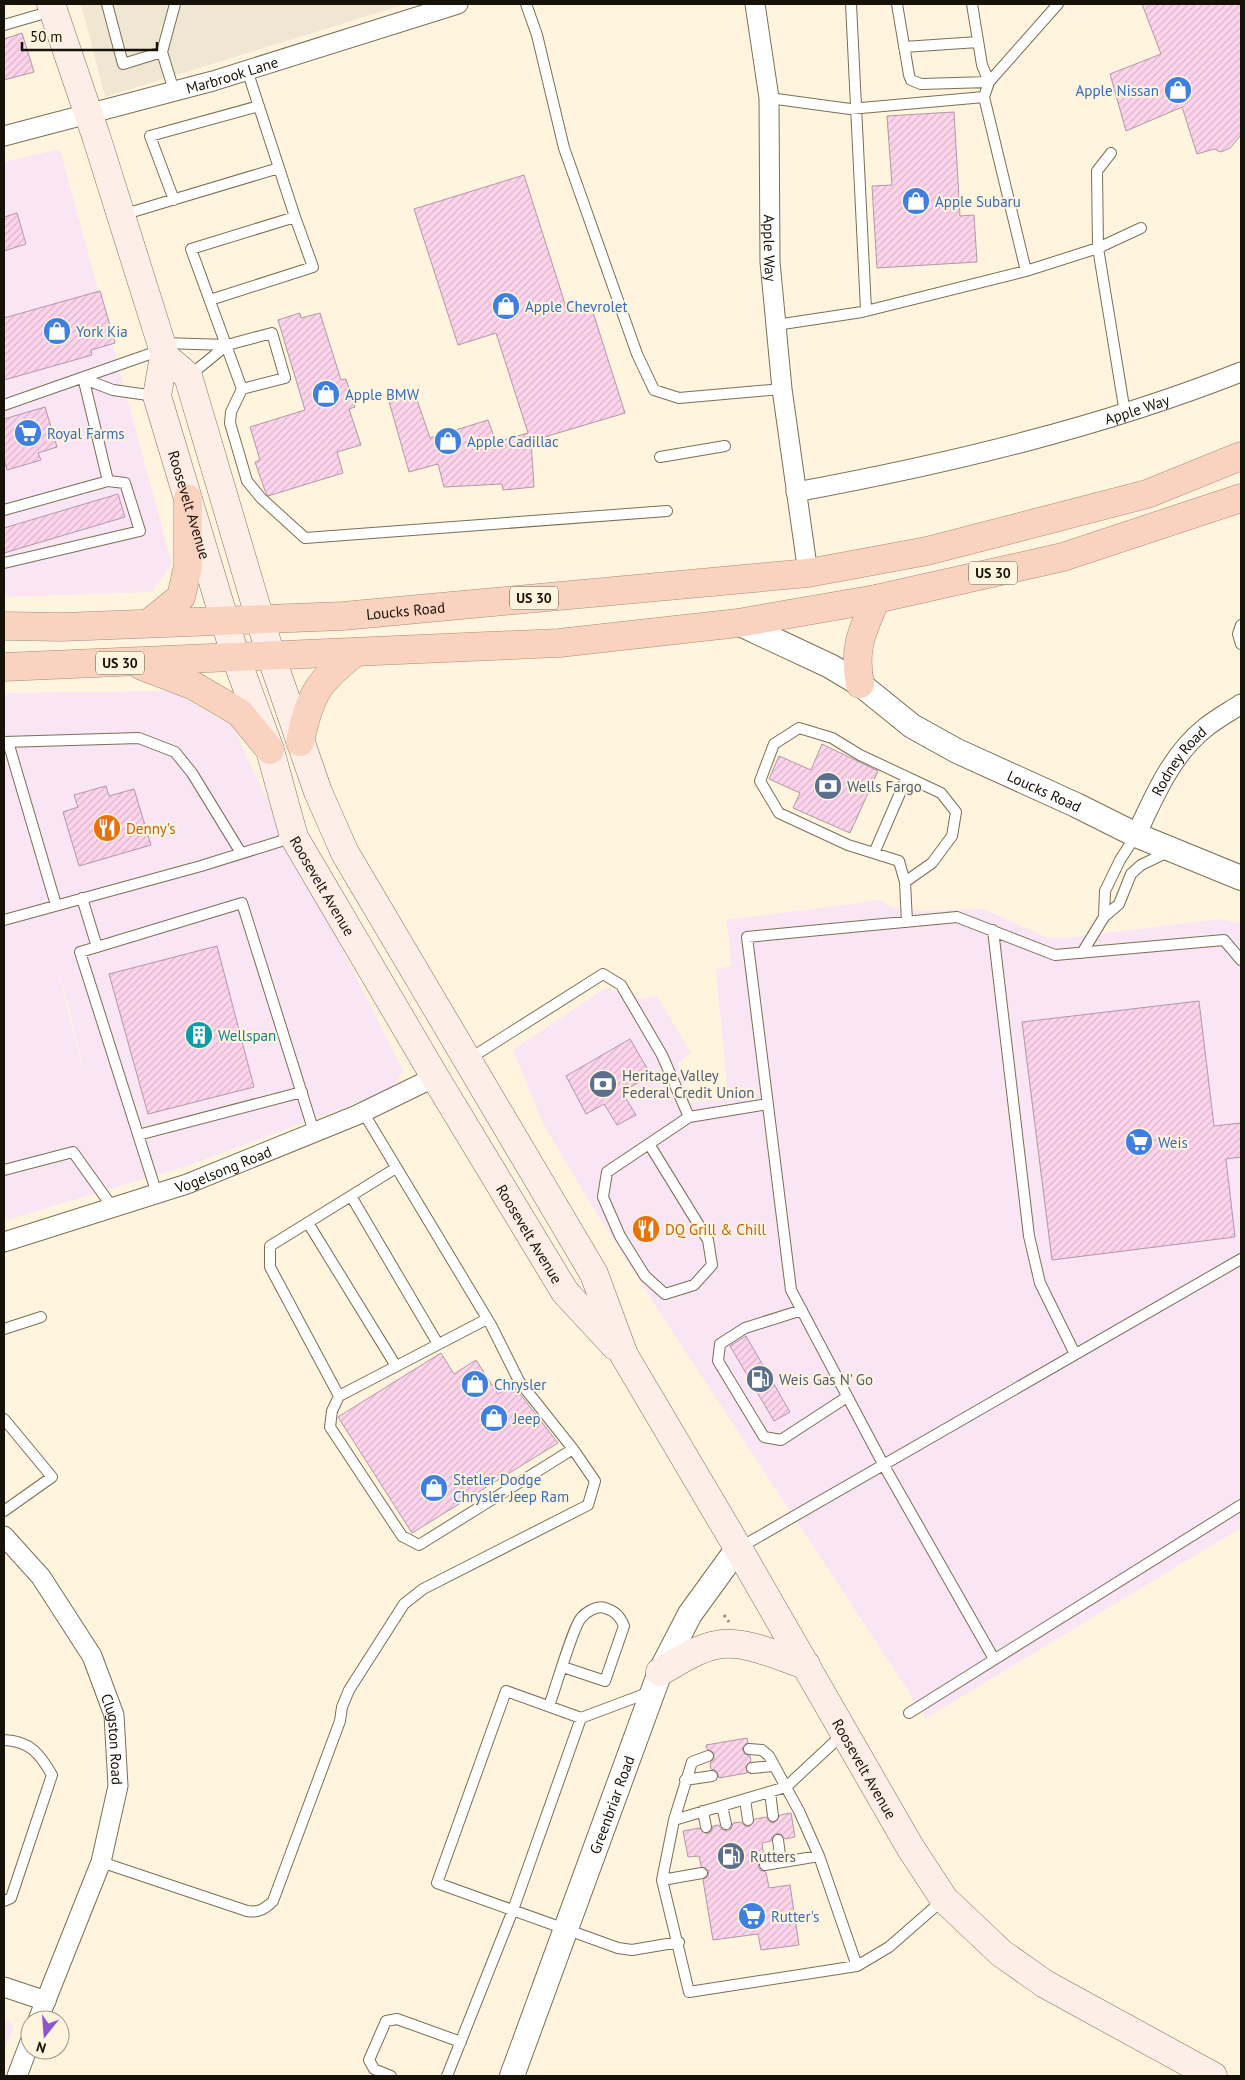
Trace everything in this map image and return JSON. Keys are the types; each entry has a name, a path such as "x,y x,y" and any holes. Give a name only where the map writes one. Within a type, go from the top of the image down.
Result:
{"highway":[{"name":"US 30","path":"808,572 927,551 1147,494 1241,456"},
{"name":"US 30","path":"4,668 559,643 738,623 876,599 1063,557 1241,498"},
{"path":"150,623 182,597 188,566 188,499"},
{"name":"Loucks Road","path":"4,626 226,622 343,616 808,572"},
{"path":"860,684 857,664 860,636 876,599"},
{"path":"300,742 306,713 318,686 331,671 356,652"},
{"path":"131,662 194,686 240,713 270,750"}],"main road":[{"name":"Roosevelt Avenue","path":"52,7 122,215 163,349 157,396 236,658 270,750 294,836 435,1078 564,1292 624,1355"},
{"path":"163,349 188,376"},
{"name":"Roosevelt Avenue","path":"188,376 271,656 327,816 345,853 594,1274 624,1355 738,1548 910,1847 944,1899 1001,1953 1045,1984 1213,2076"},
{"path":"435,1078 447,1074 466,1089 545,1217 576,1244"},
{"path":"656,1682 699,1651 715,1645 748,1646 806,1666"}],"street":[{"name":"Marbrook Lane","path":"4,136 88,115 247,70 458,4"},
{"name":"Apple Way","path":"755,4 769,98 770,262 782,389 808,572"},
{"name":"Apple Way","path":"796,492 970,456 1125,413 1241,372"},
{"name":"Loucks Road","path":"738,623 830,666 860,684 912,726 957,751 1076,805 1136,835 1241,878"},
{"name":"Rodney Road","path":"1136,835 1157,790 1177,757 1205,728 1241,704"},
{"name":"Vogelsong Road","path":"4,1242 187,1184 363,1112 435,1078"},
{"name":"Clugston Road","path":"4,1536 41,1576 92,1656 114,1715 118,1786 101,1862 42,2010"},
{"name":"Greenbriar Road","path":"512,2076 568,1929 656,1682 690,1614 738,1548"},
{"path":"4,1987 46,2001"},
{"path":"17,2076 23,2060"}],"lane":[{"path":"107,4 124,64 162,52"},
{"path":"174,91 162,52 175,4"},
{"path":"526,4 536,35 564,148 638,354 654,390 679,398 782,389"},
{"path":"851,4 866,310"},
{"path":"897,4 909,75 916,83 989,82"},
{"path":"972,4 982,65 989,82"},
{"path":"1026,271 984,97 989,82 1058,4"},
{"path":"4,25 52,7"},
{"path":"904,47 978,42"},
{"path":"210,300 313,267 247,70"},
{"path":"769,98 856,109 984,97"},
{"path":"174,200 150,136 258,106"},
{"path":"1110,153 1097,171 1098,248 1125,413"},
{"path":"122,215 279,168"},
{"path":"295,216 191,249 242,389 231,412 230,424 247,481 260,498 304,538 667,510"},
{"path":"776,325 866,310 1026,271 1098,248 1141,228"},
{"path":"4,405 163,349 227,345 272,333 285,378 242,389"},
{"path":"188,376 227,345"},
{"path":"84,378 113,390 150,397 157,396"},
{"path":"84,378 108,480"},
{"path":"660,457 726,446"},
{"path":"4,510 108,480 125,483 140,531 4,563"},
{"path":"1241,625 1238,634 1241,644"},
{"path":"905,882 932,863 952,836 956,812 941,793 860,756 832,738 799,728 774,744 760,781 779,812 848,845 899,861 905,882 907,922"},
{"path":"56,905 6,742 139,738 175,752 192,773 241,853"},
{"path":"874,853 907,777"},
{"path":"1104,917 1105,891 1120,860 1136,835"},
{"path":"4,920 241,853 294,836"},
{"path":"1082,953 1104,917 1119,904 1131,874 1141,865 1173,850"},
{"path":"82,898 97,947"},
{"path":"157,1194 80,952 242,903 314,1132"},
{"path":"994,1659 883,1464 792,1290 747,938 957,917 1055,955 1224,940 1241,960"},
{"path":"993,930 1030,1236 1040,1283 1075,1354"},
{"path":"467,1060 603,974 621,985 662,1056 689,1117"},
{"path":"138,1135 302,1092"},
{"path":"648,1144 708,1240 712,1265 694,1285 665,1294 645,1276 620,1236 602,1196 607,1172 648,1144 689,1117 768,1104"},
{"path":"101,1862 247,1911 254,1912 269,1905 277,1892 340,1721 342,1707 349,1690 404,1604 423,1589 588,1505 595,1481 573,1449 519,1381 487,1319 363,1112"},
{"path":"4,1170 73,1152 113,1208"},
{"path":"339,1396 270,1267 270,1246 396,1168"},
{"path":"351,1196 438,1344"},
{"path":"308,1223 396,1366"},
{"path":"738,1548 1241,1259"},
{"path":"802,1310 745,1328 720,1344 718,1361 764,1437 781,1440 847,1397"},
{"path":"4,1329 41,1317"},
{"path":"487,1319 339,1396 332,1411 330,1427 402,1536 419,1545 573,1449"},
{"path":"4,1419 52,1477 4,1511"},
{"path":"909,1713 1241,1505"},
{"path":"549,1706 563,1666 580,1619 590,1611 601,1607 613,1610 624,1626 605,1681 563,1666"},
{"path":"448,2076 513,1910 580,1718 656,1682"},
{"path":"580,1718 506,1691 437,1883 618,1948 632,1950 678,1942"},
{"path":"674,1820 786,1787 844,1733"},
{"path":"4,1740 19,1740 34,1750 52,1775 11,1898 4,1901"},
{"path":"749,1749 762,1750 769,1756 772,1766 786,1787 819,1856 857,1966"},
{"path":"708,1756 692,1762 684,1780 662,1880 689,1992 857,1966 889,1948 944,1899"},
{"path":"752,1768 772,1766"},
{"path":"684,1780 712,1776"},
{"path":"770,1792 773,1816"},
{"path":"745,1799 748,1820"},
{"path":"722,1806 726,1824"},
{"path":"702,1811 706,1827"},
{"path":"778,1840 781,1862"},
{"path":"765,1865 819,1856"},
{"path":"662,1880 702,1873"},
{"path":"391,2076 374,2069 369,2060 386,2021 397,2019 461,2042"}],"shaded area":[{"path":"81,4 407,4 105,97"},
{"path":"60,149 172,564 152,592 4,597 4,162"},
{"path":"171,691 233,727 274,814 403,1070 391,1090 187,1166 4,1221 4,693","holes":["56,963 71,1015 85,1079"]},
{"path":"880,900 891,907 924,911 983,909 1048,938 1066,938 1218,919 1241,923 1241,1528 926,1718 666,1322 584,1193 543,1123 513,1050 605,988 641,999 657,996 691,1053 678,1063 690,1103 728,1098 716,969 731,966 727,920"},
{"path":"4,2016 14,2026 4,2052"}],"building":[{"name":"Apple Nissan","path":"1142,4 1241,4 1241,135 1230,148 1221,152 1214,149 1197,154 1182,107 1126,131 1110,74 1161,54"},
{"path":"22,33 34,72 4,80 4,39"},
{"name":"Apple Subaru","path":"954,112 960,216 974,215 977,262 877,268 872,186 892,185 887,116"},
{"name":"Apple Chevrolet","path":"524,175 567,310 590,303 625,413 531,441 534,487 503,490 502,484 444,487 438,464 409,472 388,398 414,391 430,438 488,420 496,442 528,433 496,333 458,345 414,209"},
{"path":"17,213 26,244 4,251 4,217"},
{"name":"York Kia","path":"100,291 115,343 91,350 92,355 4,380 4,318"},
{"name":"Apple BMW","path":"300,313 301,318 320,313 341,380 346,379 355,407 349,409 361,445 337,452 343,473 268,496 255,462 260,460 250,427 305,410 278,320"},
{"name":"Royal Farms","path":"45,407 57,447 38,453 41,460 7,470 4,459 4,419"},
{"path":"118,494 125,517 4,553 4,528"},
{"name":"Wells Fargo","path":"822,744 878,771 850,833 793,808 800,793 769,779 779,756 811,770"},
{"name":"Denny's","path":"106,786 109,796 134,789 151,845 79,866 63,812 78,807 74,795"},
{"name":"Wellspan","path":"217,946 254,1087 148,1114 109,974"},
{"name":"Weis","path":"1199,1001 1214,1126 1241,1123 1241,1157 1226,1159 1235,1237 1052,1260 1022,1022"},
{"name":"Heritage Valley Federal Credit Union","path":"630,1039 651,1075 622,1092 636,1115 617,1125 604,1104 586,1114 566,1076"},
{"name":"Weis Gas N' Go","path":"746,1336 790,1412 774,1421 730,1346"},
{"name":"Stetler Dodge Chrysler Jeep Ram","path":"441,1353 454,1374 476,1360 498,1394 513,1385 558,1443 412,1533 338,1417"},
{"path":"747,1738 748,1742 742,1749 745,1754 750,1756 751,1761 746,1766 747,1773 719,1778 717,1771 711,1769 710,1763 714,1760 714,1753 707,1749 706,1745"},
{"path":"791,1813 795,1837 785,1839 781,1834 777,1833 772,1837 771,1841 762,1843 764,1858 760,1860 758,1866 760,1870 766,1872 769,1888 790,1885 799,1945 761,1950 758,1934 713,1940 703,1880 708,1876 709,1871 701,1866 699,1856 688,1857 683,1831 699,1828 707,1834 711,1832 713,1826 719,1825 721,1829 727,1831 731,1829 733,1823 741,1822 749,1827 755,1819 766,1817 770,1822 774,1823 780,1815"}],"place":[{"name":"Apple Nissan","path":"1178,90"},
{"name":"Apple Subaru","path":"916,201"},
{"name":"Apple Chevrolet","path":"506,306"},
{"name":"York Kia","path":"57,331"},
{"name":"Apple BMW","path":"326,394"},
{"name":"Royal Farms","path":"28,433"},
{"name":"Apple Cadillac","path":"448,441"},
{"name":"Wells Fargo","path":"828,786"},
{"name":"Denny's","path":"107,828"},
{"name":"Wellspan","path":"199,1035"},
{"name":"Heritage Valley Federal Credit Union","path":"603,1084"},
{"name":"Weis","path":"1139,1142"},
{"name":"DQ Grill & Chill","path":"646,1229"},
{"name":"Weis Gas N' Go","path":"760,1379"},
{"name":"Chrysler","path":"475,1384"},
{"name":"Jeep","path":"494,1418"},
{"name":"Stetler Dodge Chrysler Jeep Ram","path":"434,1488"},
{"name":"Rutters","path":"731,1856"},
{"name":"Rutter's","path":"752,1916"}]}
